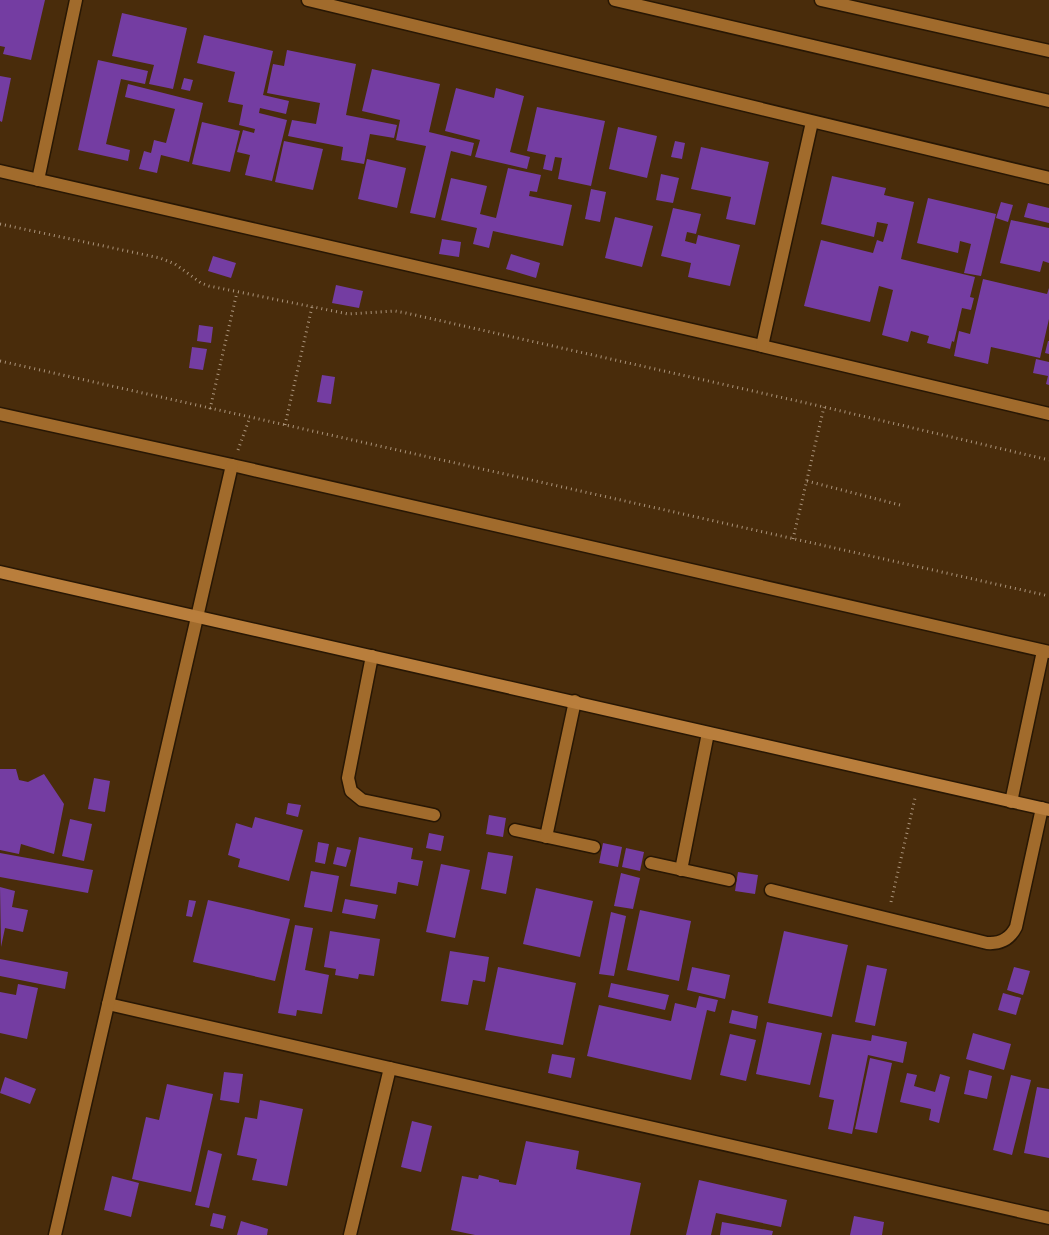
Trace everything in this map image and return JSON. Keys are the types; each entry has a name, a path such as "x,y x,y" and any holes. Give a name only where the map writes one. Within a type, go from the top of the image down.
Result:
{"main road":[{"path":"0,572 1046,809"}],"street":[{"path":"38,180 76,0"},
{"path":"308,0 1049,178"},
{"path":"615,0 1049,101"},
{"path":"821,0 1049,51"},
{"path":"762,346 812,122"},
{"path":"0,171 1049,414"},
{"path":"0,414 232,465 1046,651 1011,802"},
{"path":"55,1235 232,465"},
{"path":"372,656 348,778 351,792 362,800 434,815"},
{"path":"546,837 575,701"},
{"path":"681,870 708,733"},
{"path":"772,890 987,943 1003,941 1016,927 1046,809"},
{"path":"515,830 594,847"},
{"path":"651,863 729,880"},
{"path":"108,1004 1049,1218"},
{"path":"350,1235 390,1068"}],"path":[{"path":"0,224 160,258 175,264 205,285 352,315 396,311 406,313 824,407 1049,460"},
{"path":"210,409 237,292"},
{"path":"285,425 312,307"},
{"path":"0,361 1049,596"},
{"path":"793,539 824,407"},
{"path":"232,465 250,417"},
{"path":"807,481 900,505"},
{"path":"887,918 919,781"}],"building":[{"path":"0,0 45,0 31,60 3,54 5,47 0,46"},
{"path":"122,13 187,28 173,89 149,84 154,65 112,56"},
{"path":"204,35 273,51 263,95 289,101 286,114 260,108 259,113 287,120 272,181 245,175 250,155 237,152 243,130 254,133 255,129 239,125 243,105 228,102 235,72 197,63"},
{"path":"287,50 356,64 346,115 397,125 394,138 370,134 364,164 341,160 343,147 288,136 292,120 316,124 320,103 267,93 273,64 284,66"},
{"path":"98,60 148,71 145,84 121,79 106,144 130,150 128,161 78,150"},
{"path":"372,69 440,84 429,132 474,143 471,156 451,151 435,218 410,213 426,146 396,140 400,120 362,111"},
{"path":"0,76 11,78 2,122 0,121"},
{"path":"184,78 193,80 190,91 181,89"},
{"path":"128,84 203,103 189,162 161,155 157,173 139,169 144,151 151,153 154,140 166,143 175,109 125,97"},
{"path":"456,88 494,98 496,88 524,96 510,152 530,157 527,169 475,157 480,140 445,131"},
{"path":"537,107 605,121 591,186 558,179 562,158 555,157 552,171 543,169 546,155 527,151"},
{"path":"202,122 240,131 230,172 192,164"},
{"path":"618,127 657,136 647,178 609,169"},
{"path":"284,141 323,149 313,190 275,182"},
{"path":"675,141 685,143 682,159 671,157"},
{"path":"701,147 769,162 755,225 726,219 731,197 691,189"},
{"path":"367,159 406,168 397,208 358,199"},
{"path":"508,168 541,175 537,192 530,191 529,196 572,205 563,246 493,231 489,248 473,244 477,228 441,220 451,178 487,186 480,214 496,218"},
{"path":"661,174 679,178 673,203 656,200"},
{"path":"832,176 886,188 884,195 914,202 901,259 975,277 970,297 974,298 971,310 962,308 954,342 952,341 950,349 927,343 929,336 911,331 908,342 882,335 893,290 879,286 870,322 804,306 821,240 873,253 877,240 883,242 888,224 877,222 874,237 821,224"},
{"path":"591,189 606,192 600,222 585,219"},
{"path":"928,198 996,214 981,276 964,273 971,244 960,241 958,253 917,243"},
{"path":"1001,202 1013,205 1008,222 996,218"},
{"path":"1028,203 1049,208 1049,223 1024,217"},
{"path":"673,208 701,214 696,234 687,232 685,241 696,244 698,235 740,245 730,286 688,277 691,263 661,256"},
{"path":"615,217 653,226 642,267 605,258"},
{"path":"1011,220 1049,228 1049,263 1043,261 1040,272 1000,263"},
{"path":"442,239 461,242 459,257 439,254"},
{"path":"511,254 540,263 536,278 506,269"},
{"path":"213,256 236,263 231,278 208,271"},
{"path":"983,279 1047,294 1049,288 1049,319 1040,358 991,347 988,364 954,356 959,331 970,334"},
{"path":"336,285 363,291 359,308 332,303"},
{"path":"199,325 213,327 211,343 197,341"},
{"path":"1049,341 1049,354 1045,353"},
{"path":"192,347 207,349 203,370 189,368"},
{"path":"1036,359 1049,362 1049,385 1046,384 1048,376 1033,373"},
{"path":"322,375 335,377 331,404 317,402"},
{"path":"0,769 16,769 19,780 28,782 44,774 64,804 54,854 21,844 19,854 0,850"},
{"path":"94,778 110,781 105,812 88,809"},
{"path":"288,803 301,805 298,817 286,814"},
{"path":"489,815 506,818 503,837 486,834"},
{"path":"255,817 303,830 289,881 238,867 240,859 228,855 236,823 252,828"},
{"path":"70,819 92,824 84,861 62,856"},
{"path":"429,833 444,836 441,851 426,848"},
{"path":"359,837 413,848 411,859 423,861 418,886 398,882 396,894 350,886"},
{"path":"318,842 329,844 325,864 315,862"},
{"path":"603,843 622,847 618,867 599,863"},
{"path":"337,847 351,850 346,867 333,864"},
{"path":"626,848 644,852 640,871 622,867"},
{"path":"488,852 513,856 506,894 481,889"},
{"path":"0,853 93,870 88,893 0,877"},
{"path":"441,864 470,870 455,938 426,932"},
{"path":"311,871 339,876 332,912 304,907"},
{"path":"738,872 758,875 755,894 735,891"},
{"path":"621,873 640,878 633,909 614,906"},
{"path":"0,887 15,891 12,907 28,910 23,932 5,928 1,947"},
{"path":"536,888 593,901 580,957 523,944"},
{"path":"345,899 378,905 375,919 342,913"},
{"path":"189,900 196,901 192,917 186,916"},
{"path":"208,900 290,919 275,981 193,962"},
{"path":"640,910 691,921 679,981 627,970"},
{"path":"611,912 626,916 614,976 599,974"},
{"path":"295,925 313,928 305,970 329,975 322,1014 297,1010 296,1016 278,1013"},
{"path":"330,931 380,939 374,976 359,974 358,979 335,975 336,969 324,967"},
{"path":"784,931 848,945 832,1017 768,1003"},
{"path":"450,951 489,957 485,982 473,980 468,1005 441,1001"},
{"path":"0,959 68,972 65,989 0,976"},
{"path":"867,965 887,969 875,1026 855,1022"},
{"path":"498,967 576,983 563,1045 485,1030"},
{"path":"692,967 730,975 725,999 687,990"},
{"path":"1014,967 1030,971 1023,995 1007,990"},
{"path":"611,983 669,995 665,1010 608,997"},
{"path":"18,984 38,988 27,1039 0,1033 0,992 16,995"},
{"path":"1003,993 1021,998 1016,1015 998,1010"},
{"path":"699,996 718,1000 715,1012 707,1010 691,1080 587,1056 599,1005 671,1021 675,1003 696,1008"},
{"path":"732,1010 758,1016 756,1029 729,1023"},
{"path":"767,1022 822,1033 810,1085 756,1074"},
{"path":"973,1033 1011,1044 1004,1070 966,1059"},
{"path":"730,1034 756,1040 746,1081 720,1075"},
{"path":"832,1034 871,1041 872,1035 907,1042 903,1063 868,1055 852,1134 828,1129 834,1100 819,1097"},
{"path":"552,1054 575,1058 571,1078 548,1073"},
{"path":"870,1058 892,1063 877,1133 855,1129"},
{"path":"969,1070 992,1076 987,1099 964,1094"},
{"path":"224,1072 243,1074 239,1103 220,1100"},
{"path":"907,1073 917,1075 914,1086 935,1092 940,1074 950,1077 939,1123 929,1120 931,1109 900,1102"},
{"path":"1011,1075 1031,1080 1012,1155 993,1150"},
{"path":"5,1077 36,1089 30,1104 0,1093"},
{"path":"167,1084 213,1094 191,1192 132,1179 146,1117 159,1120"},
{"path":"1037,1087 1049,1089 1049,1158 1024,1153"},
{"path":"260,1100 303,1109 287,1186 252,1180 257,1159 237,1155 245,1117 257,1119"},
{"path":"412,1121 432,1126 421,1172 401,1167"},
{"path":"526,1141 579,1151 576,1169 641,1183 630,1235 475,1235 451,1230 462,1176 478,1179 479,1175 499,1180 499,1182 516,1185"},
{"path":"208,1150 222,1154 209,1208 195,1205"},
{"path":"112,1176 139,1183 131,1217 104,1210"},
{"path":"699,1180 787,1200 781,1227 716,1213 711,1235 686,1235"},
{"path":"213,1213 226,1216 223,1229 210,1226"},
{"path":"854,1216 884,1222 882,1235 850,1235"},
{"path":"241,1221 268,1229 267,1235 237,1235"},
{"path":"722,1222 773,1231 772,1235 720,1235"}]}
